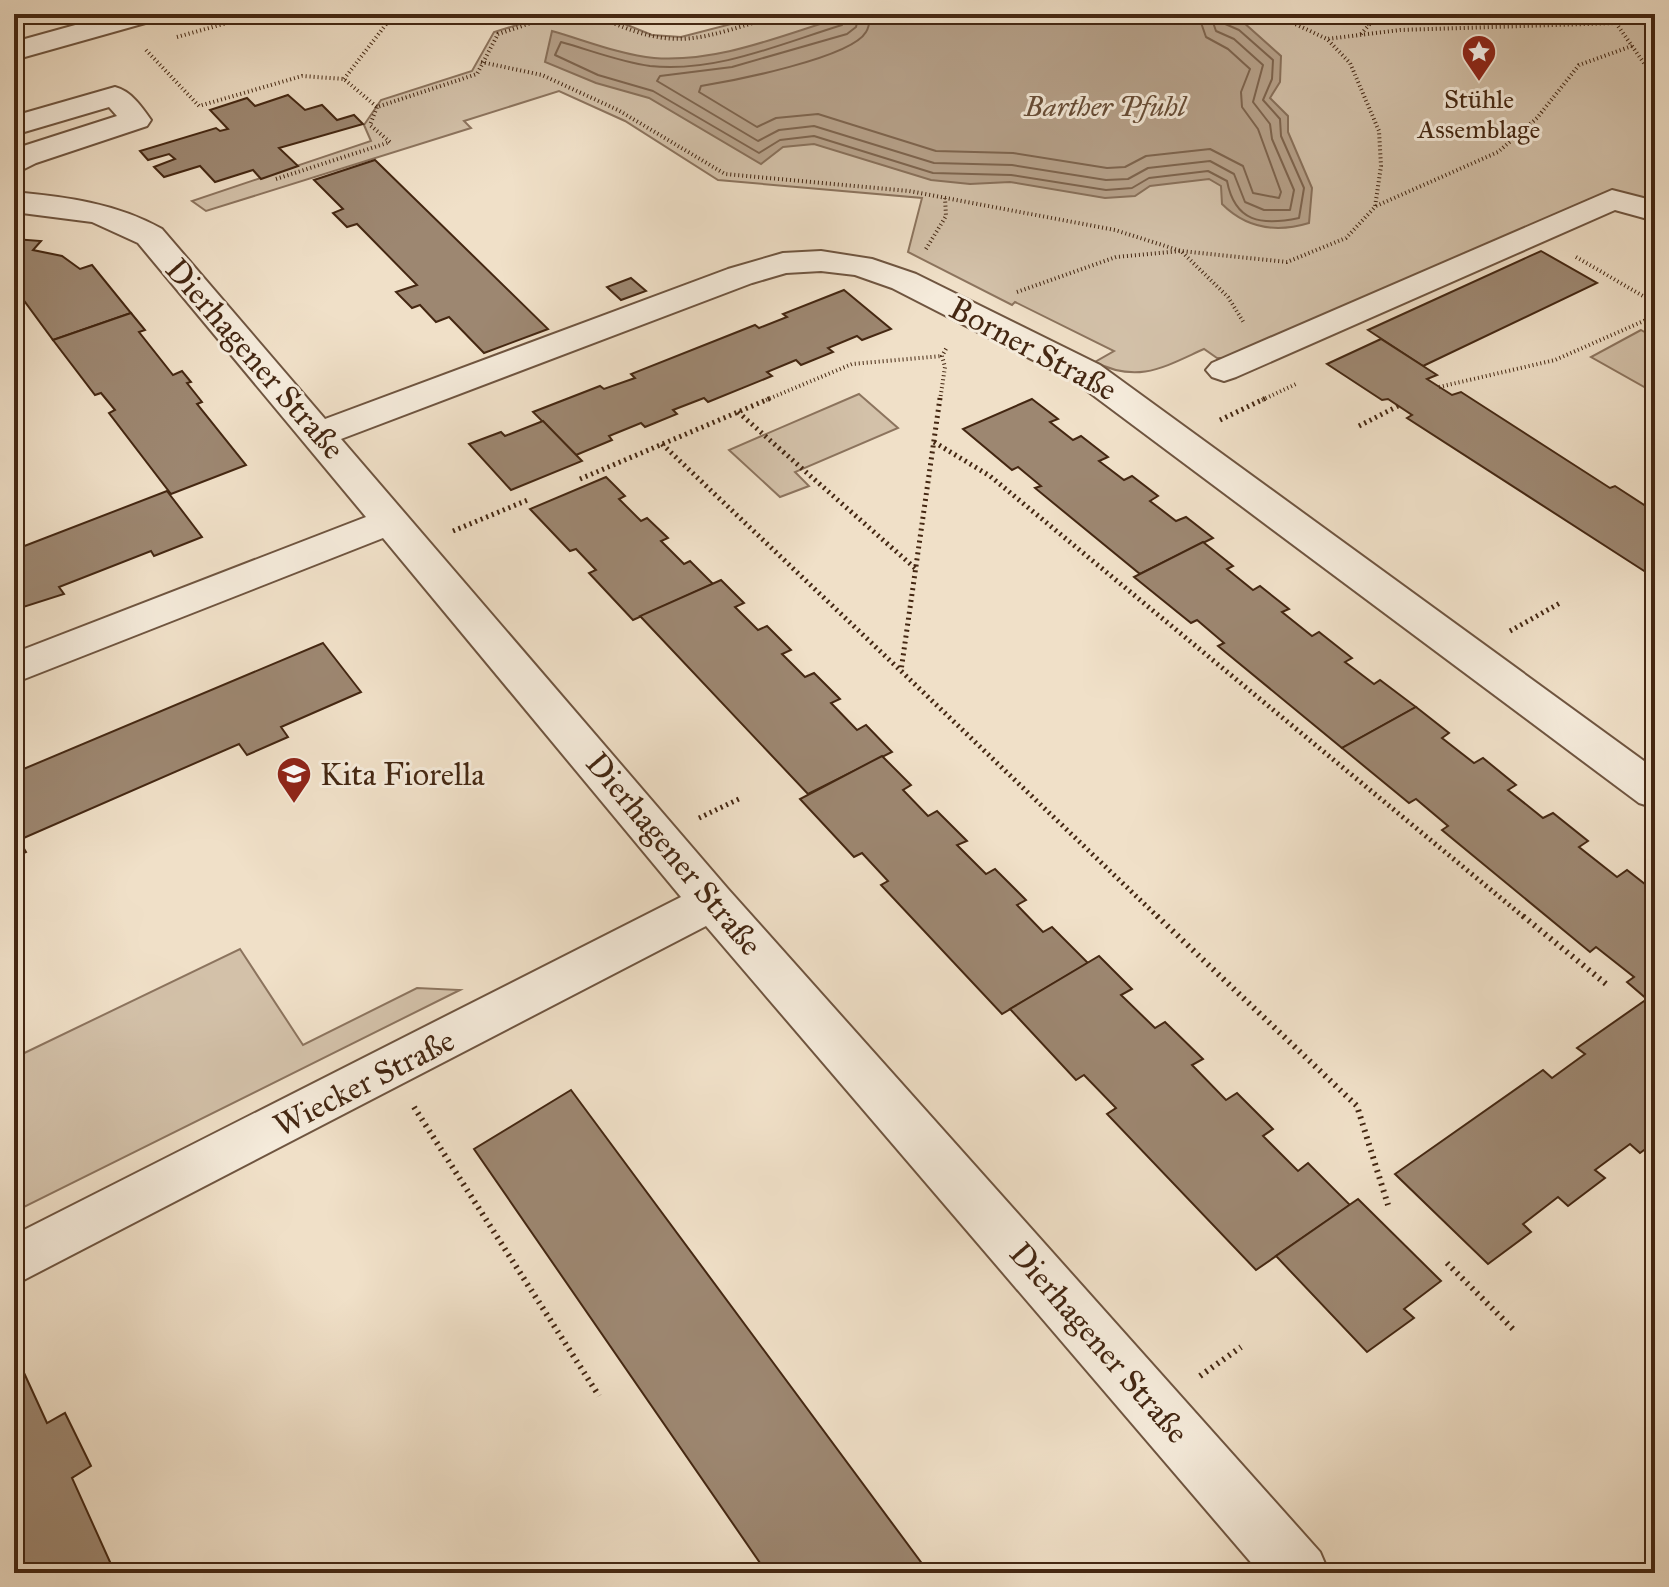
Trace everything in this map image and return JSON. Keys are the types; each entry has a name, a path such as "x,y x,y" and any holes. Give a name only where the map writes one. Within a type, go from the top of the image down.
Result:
{"street":[{"path":"14,51 146,14"},
{"path":"14,126 115,96 136,120 18,155"},
{"path":"1224,370 1612,200 1655,211"},
{"name":"Dierhagener Straße","path":"14,202 90,210 126,220 150,236 712,902 1299,1573"},
{"name":"Borner Straße","path":"320,434 714,285 783,263 821,261 860,266 904,281 1087,373 1655,792"},
{"path":"14,669 403,534"},
{"name":"Wiecker Straße","path":"14,1261 712,902"}],"path":[{"path":"344,79 394,14"},
{"path":"377,107 477,74 498,34 558,14"},
{"path":"593,14 659,40 691,39 785,14"},
{"path":"609,22 679,14"},
{"path":"1274,14 1327,39 1350,63 1379,131 1381,166 1375,207"},
{"path":"1360,35 1369,25 1365,14"},
{"path":"1327,39 1616,23 1636,14"},
{"path":"119,22 199,106 302,76 344,79 377,107"},
{"path":"1616,23 1655,79"},
{"path":"978,317 1007,296 1116,257 1181,251 1287,262 1346,238 1375,207 1498,152 1537,118 1579,65 1632,46"},
{"path":"481,62 517,67 567,86 618,110 725,174 945,198 1115,230 1181,251 1228,297 1261,353"},
{"path":"276,179 390,142 370,125 377,107"},
{"path":"904,281 921,268 929,241 946,216 945,198"},
{"path":"1534,232 1655,303"},
{"path":"1439,387 1555,360 1655,316"},
{"path":"580,479 852,364 942,356 945,367 901,671"},
{"path":"1179,439 1296,384"},
{"path":"1359,426 1398,406"},
{"path":"738,412 916,569"},
{"path":"934,442 990,476 1606,984"},
{"path":"662,444 1357,1106 1388,1205"},
{"path":"403,534 530,499"},
{"path":"406,1096 599,1396"},
{"path":"1447,1263 1513,1329"}],"shaded area":[{"path":"553,14 600,14 652,35 681,37 770,14 1655,14 1655,203 1604,197 1590,199 1238,358 1217,358 1204,349 1163,367 1125,372 1095,362 1114,351 1015,302 1012,305 908,252 922,198 718,180 625,121 559,91 464,121 471,128 206,211 192,201 371,141 364,125 381,100 472,71 494,32"},
{"path":"1641,330 1655,338 1655,393 1591,357"},
{"path":"859,394 898,428 795,472 809,486 780,497 729,450"},
{"path":"240,949 303,1045 417,988 460,990 14,1212 14,1058"}],"water":[{"name":"Barther Pfuhl","path":"853,14 1217,14 1243,22 1281,56 1280,82 1270,98 1288,116 1288,132 1312,188 1309,223 1285,228 1252,224 1222,204 1221,186 1209,179 1150,186 1135,196 1105,198 1010,182 970,184 931,180 814,144 783,147 761,164 649,98 596,83 545,62 552,31 629,54 680,58 755,45"}],"building":[{"path":"288,95 305,110 322,105 337,120 354,115 363,124 279,148 298,166 261,179 253,170 215,182 200,166 164,177 154,167 175,159 169,154 148,160 140,151 216,128 220,131 228,129 210,110 247,98 255,106"},
{"path":"375,160 548,329 484,353 449,317 436,322 420,305 412,308 396,292 417,285 357,224 347,227 333,213 343,209 314,180"},
{"path":"14,239 41,241 33,250 62,256 80,269 92,265 131,313 53,340 17,291 23,288 14,283"},
{"path":"1541,251 1597,283 1423,366 1368,330"},
{"path":"631,278 646,291 621,300 607,287"},
{"path":"844,290 891,329 862,340 857,336 828,348 833,352 801,365 796,360 767,372 772,376 708,402 704,398 673,410 677,414 645,427 641,423 609,436 612,440 576,455 533,412 600,386 604,389 635,378 631,374 755,325 759,328 787,317 783,314"},
{"path":"131,313 145,330 139,332 173,375 182,371 191,382 187,383 202,402 197,404 246,465 171,494 109,413 115,410 101,393 95,395 53,340"},
{"path":"1381,339 1437,375 1427,379 1452,395 1461,392 1610,488 1615,486 1655,512 1655,578 1407,418 1412,415 1388,399 1382,400 1327,364"},
{"path":"1032,399 1058,419 1050,422 1073,440 1081,436 1108,457 1099,461 1124,480 1132,476 1158,496 1150,501 1176,521 1186,517 1213,538 1140,574 1035,488 1041,486 1018,467 1012,470 963,429"},
{"path":"543,421 582,461 511,490 469,444 501,432 505,436"},
{"path":"606,477 625,496 619,499 641,521 647,518 668,538 661,541 684,564 690,561 713,584 633,620 589,573 596,570 576,549 570,551 530,509"},
{"path":"167,491 202,537 154,556 151,551 59,587 64,594 14,610 14,550"},
{"path":"1203,542 1233,566 1227,569 1253,590 1260,586 1289,609 1282,612 1312,636 1319,632 1352,658 1345,662 1374,684 1380,680 1416,707 1342,748 1218,646 1224,643 1197,620 1191,623 1134,577"},
{"path":"721,580 744,603 735,607 758,630 767,626 791,650 782,654 805,677 814,673 840,699 831,703 857,730 866,725 892,752 808,794 640,616"},
{"path":"323,643 361,692 281,727 288,737 247,755 239,744 19,840 26,852 14,857 14,773"},
{"path":"1416,707 1449,733 1442,738 1474,763 1483,758 1516,785 1508,790 1543,818 1553,813 1588,841 1579,847 1617,877 1627,870 1655,892 1655,909 1650,912 1655,916 1655,1006 1627,982 1634,977 1596,947 1590,952 1442,830 1448,826 1416,799 1409,803 1342,748"},
{"path":"882,756 911,785 903,790 928,816 937,811 967,841 957,845 986,874 995,869 1026,900 1017,905 1043,932 1052,927 1088,963 1002,1014 881,885 888,881 862,853 854,857 800,799"},
{"path":"1099,956 1132,989 1121,995 1155,1028 1165,1022 1203,1059 1192,1065 1226,1100 1237,1093 1273,1129 1263,1136 1298,1171 1308,1163 1350,1205 1256,1270 1107,1114 1116,1108 1084,1075 1076,1080 1010,1009"},
{"path":"1647,999 1655,1006 1655,1142 1640,1153 1630,1144 1595,1170 1605,1178 1568,1206 1558,1197 1523,1224 1531,1232 1488,1264 1395,1174 1543,1070 1552,1078 1585,1054 1577,1048"},
{"path":"571,1090 929,1573 767,1573 474,1149"},
{"path":"1358,1199 1441,1281 1404,1309 1414,1318 1367,1352 1276,1256"},
{"path":"14,1351 47,1423 65,1413 91,1466 72,1478 115,1573 14,1573"}],"place":[{"name":"Stühle Assemblage","path":"1479,83"},
{"name":"Kita Fiorella","path":"294,805"}]}
